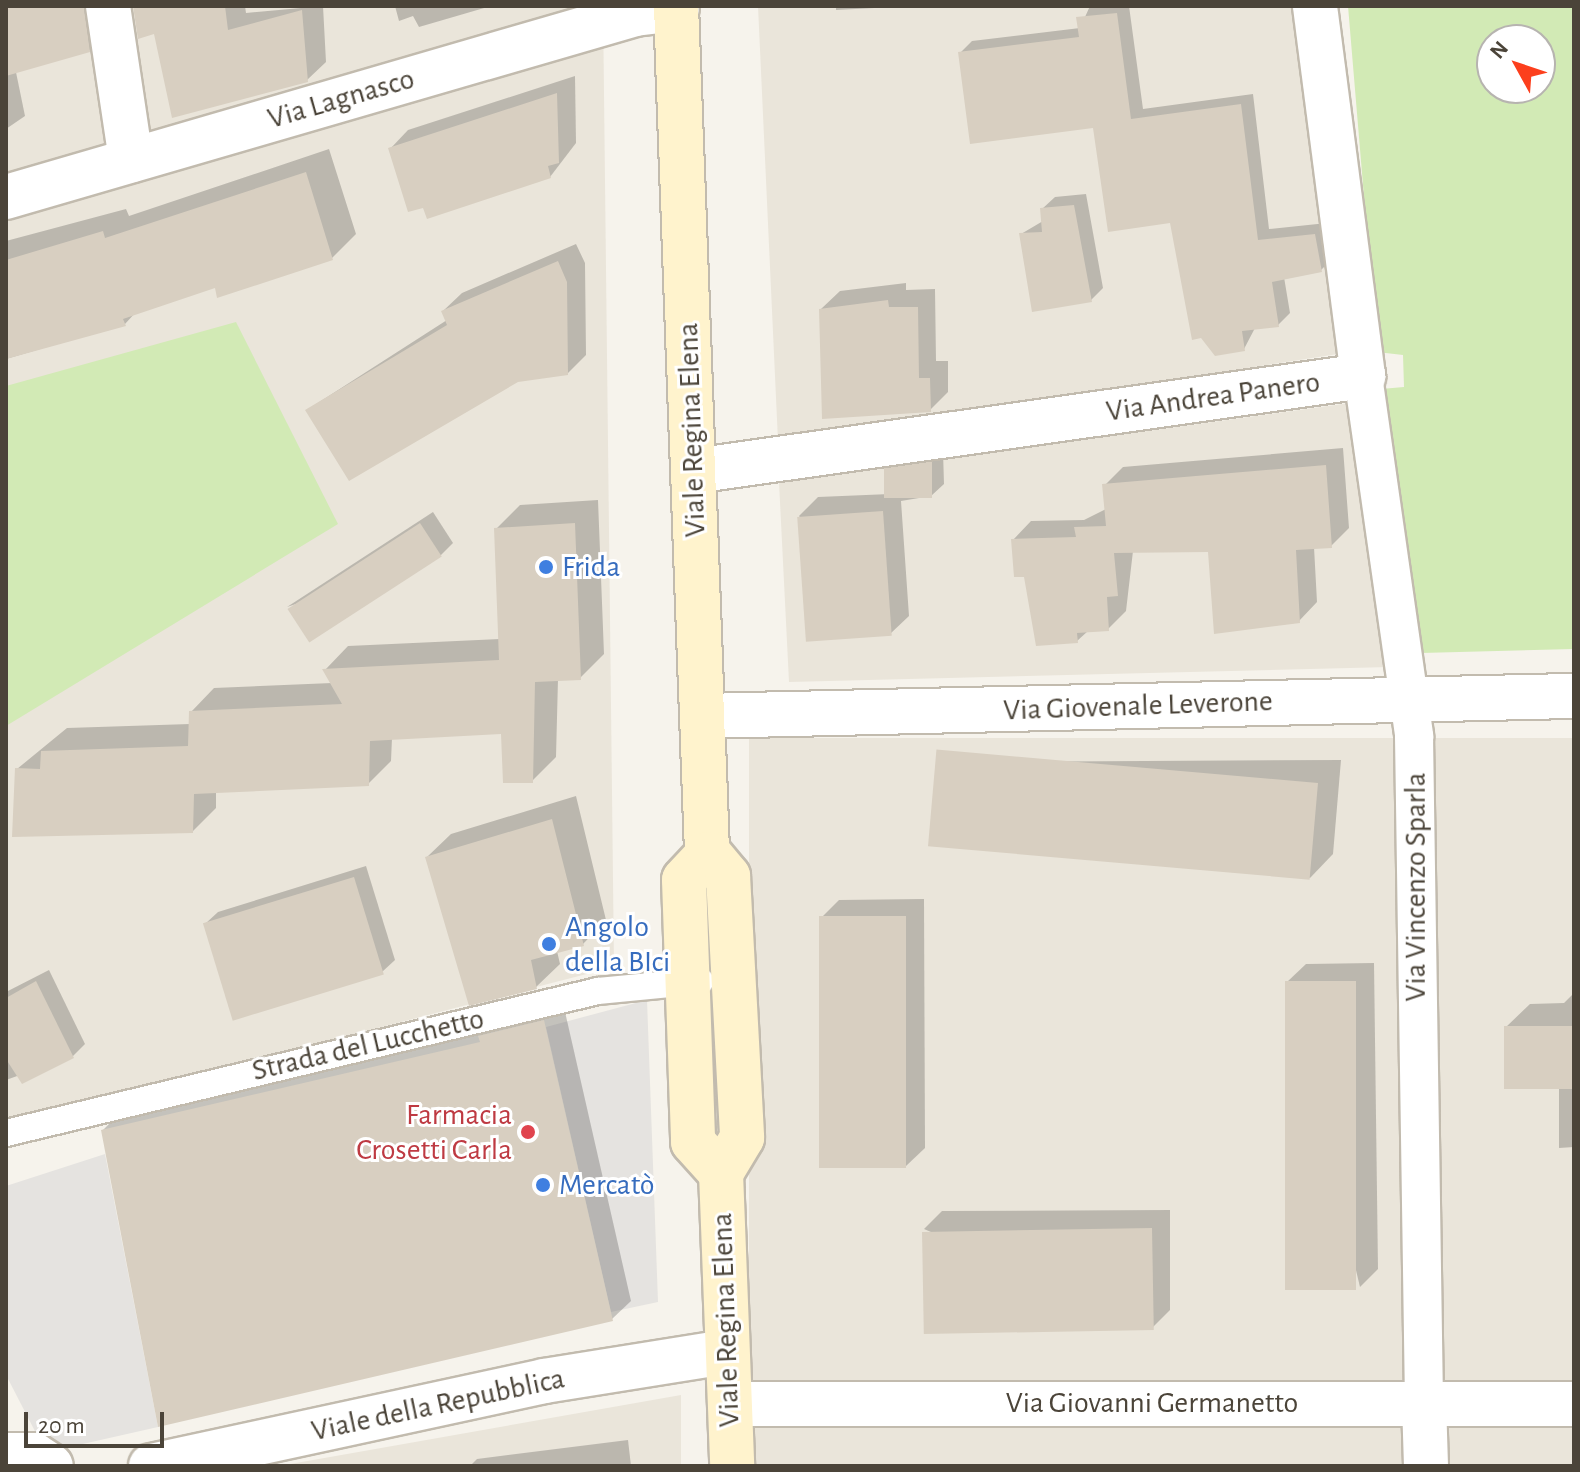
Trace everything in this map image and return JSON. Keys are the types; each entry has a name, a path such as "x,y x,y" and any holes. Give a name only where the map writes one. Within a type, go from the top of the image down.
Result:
{"main road":[{"name":"Viale Regina Elena","path":"676,8 708,854 728,876 742,1138 721,1173 732,1466"},
{"name":"Viale Regina Elena","path":"708,854 684,880 693,1142 721,1173"}],"street":[{"path":"108,6 131,160"},
{"name":"Via Andrea Panero","path":"694,471 1363,376 1315,6"},
{"name":"Via Lagnasco","path":"6,197 635,14 676,8"},
{"name":"Via Vincenzo Sparla","path":"1363,376 1411,697 1424,1402"},
{"name":"Via Giovenale Leverone","path":"703,716 1411,697 1574,696"},
{"name":"Viale della Repubblica","path":"151,1466 544,1381 726,1352"},
{"path":"1424,1402 1426,1466"},
{"name":"Via Giovanni Germanetto","path":"730,1404 1574,1404"}],"lane":[{"name":"Strada del Lucchetto","path":"6,1133 598,991 688,981 734,981"}],"shaded area":[{"path":"6,6 603,6 614,967 6,1124"},
{"path":"758,6 1298,6 1338,354 778,441"},
{"path":"1350,403 1390,667 789,682 779,482"},
{"path":"749,738 1574,738 1574,1466 749,1466"},
{"path":"647,1000 658,1302 611,1312 546,1027"},
{"path":"105,1154 158,1427 65,1448 39,1439 6,1375 6,1186"},
{"path":"681,1395 681,1466 279,1466"}],"green space":[{"path":"1348,6 1574,6 1574,649 1421,653 1381,389 1404,387 1403,355 1377,352"},
{"path":"236,322 338,524 6,726 6,386"}],"building":[{"path":"6,6 84,6 90,52 6,76"},
{"path":"133,6 225,6 228,30 302,10 308,82 172,118 154,34 138,39"},
{"path":"1117,13 1131,119 1241,104 1258,240 1315,234 1322,272 1272,282 1279,327 1242,331 1245,351 1215,356 1201,338 1192,340 1170,223 1108,232 1093,128 970,144 958,52 1079,37 1076,17"},
{"path":"557,93 559,163 548,166 551,178 427,219 423,208 408,212 388,148"},
{"path":"306,172 333,260 217,298 215,288 123,319 126,326 6,359 6,260 103,231 105,238"},
{"path":"1074,205 1092,302 1032,312 1019,233 1042,232 1040,208"},
{"path":"558,261 567,282 568,375 518,382 349,481 305,410 447,325 441,311"},
{"path":"888,300 889,307 918,307 919,378 930,378 931,412 822,419 819,309"},
{"path":"884,462 932,462 932,498 884,498"},
{"path":"1326,465 1332,548 1296,550 1300,623 1214,634 1208,552 1114,553 1118,596 1107,597 1109,631 1077,633 1078,643 1036,646 1024,577 1014,577 1011,539 1076,537 1074,527 1106,526 1102,484"},
{"path":"883,511 892,636 806,642 797,517"},
{"path":"420,523 442,557 309,643 287,609"},
{"path":"575,523 581,680 535,682 533,783 503,783 501,734 370,741 369,786 194,794 193,833 12,837 15,768 40,769 41,751 188,746 189,711 342,704 322,669 499,660 494,528"},
{"path":"936,750 1318,783 1310,880 928,846"},
{"path":"552,819 584,946 531,960 537,989 469,1006 425,857"},
{"path":"354,877 384,975 233,1021 203,923"},
{"path":"819,916 906,916 906,1168 819,1168"},
{"path":"36,981 74,1058 22,1084 6,1059 6,998"},
{"path":"1285,981 1356,981 1356,1290 1285,1290"},
{"path":"544,1020 613,1321 158,1427 101,1130 480,1042 478,1036"},
{"path":"1504,1026 1574,1026 1574,1089 1504,1089"},
{"path":"1152,1228 1154,1330 924,1334 922,1232"}],"place":[{"name":"Frida","path":"546,567"},
{"name":"Angolo della BIci","path":"549,944"},
{"name":"Farmacia Crosetti Carla","path":"528,1132"},
{"name":"Mercatò","path":"543,1185"}]}
